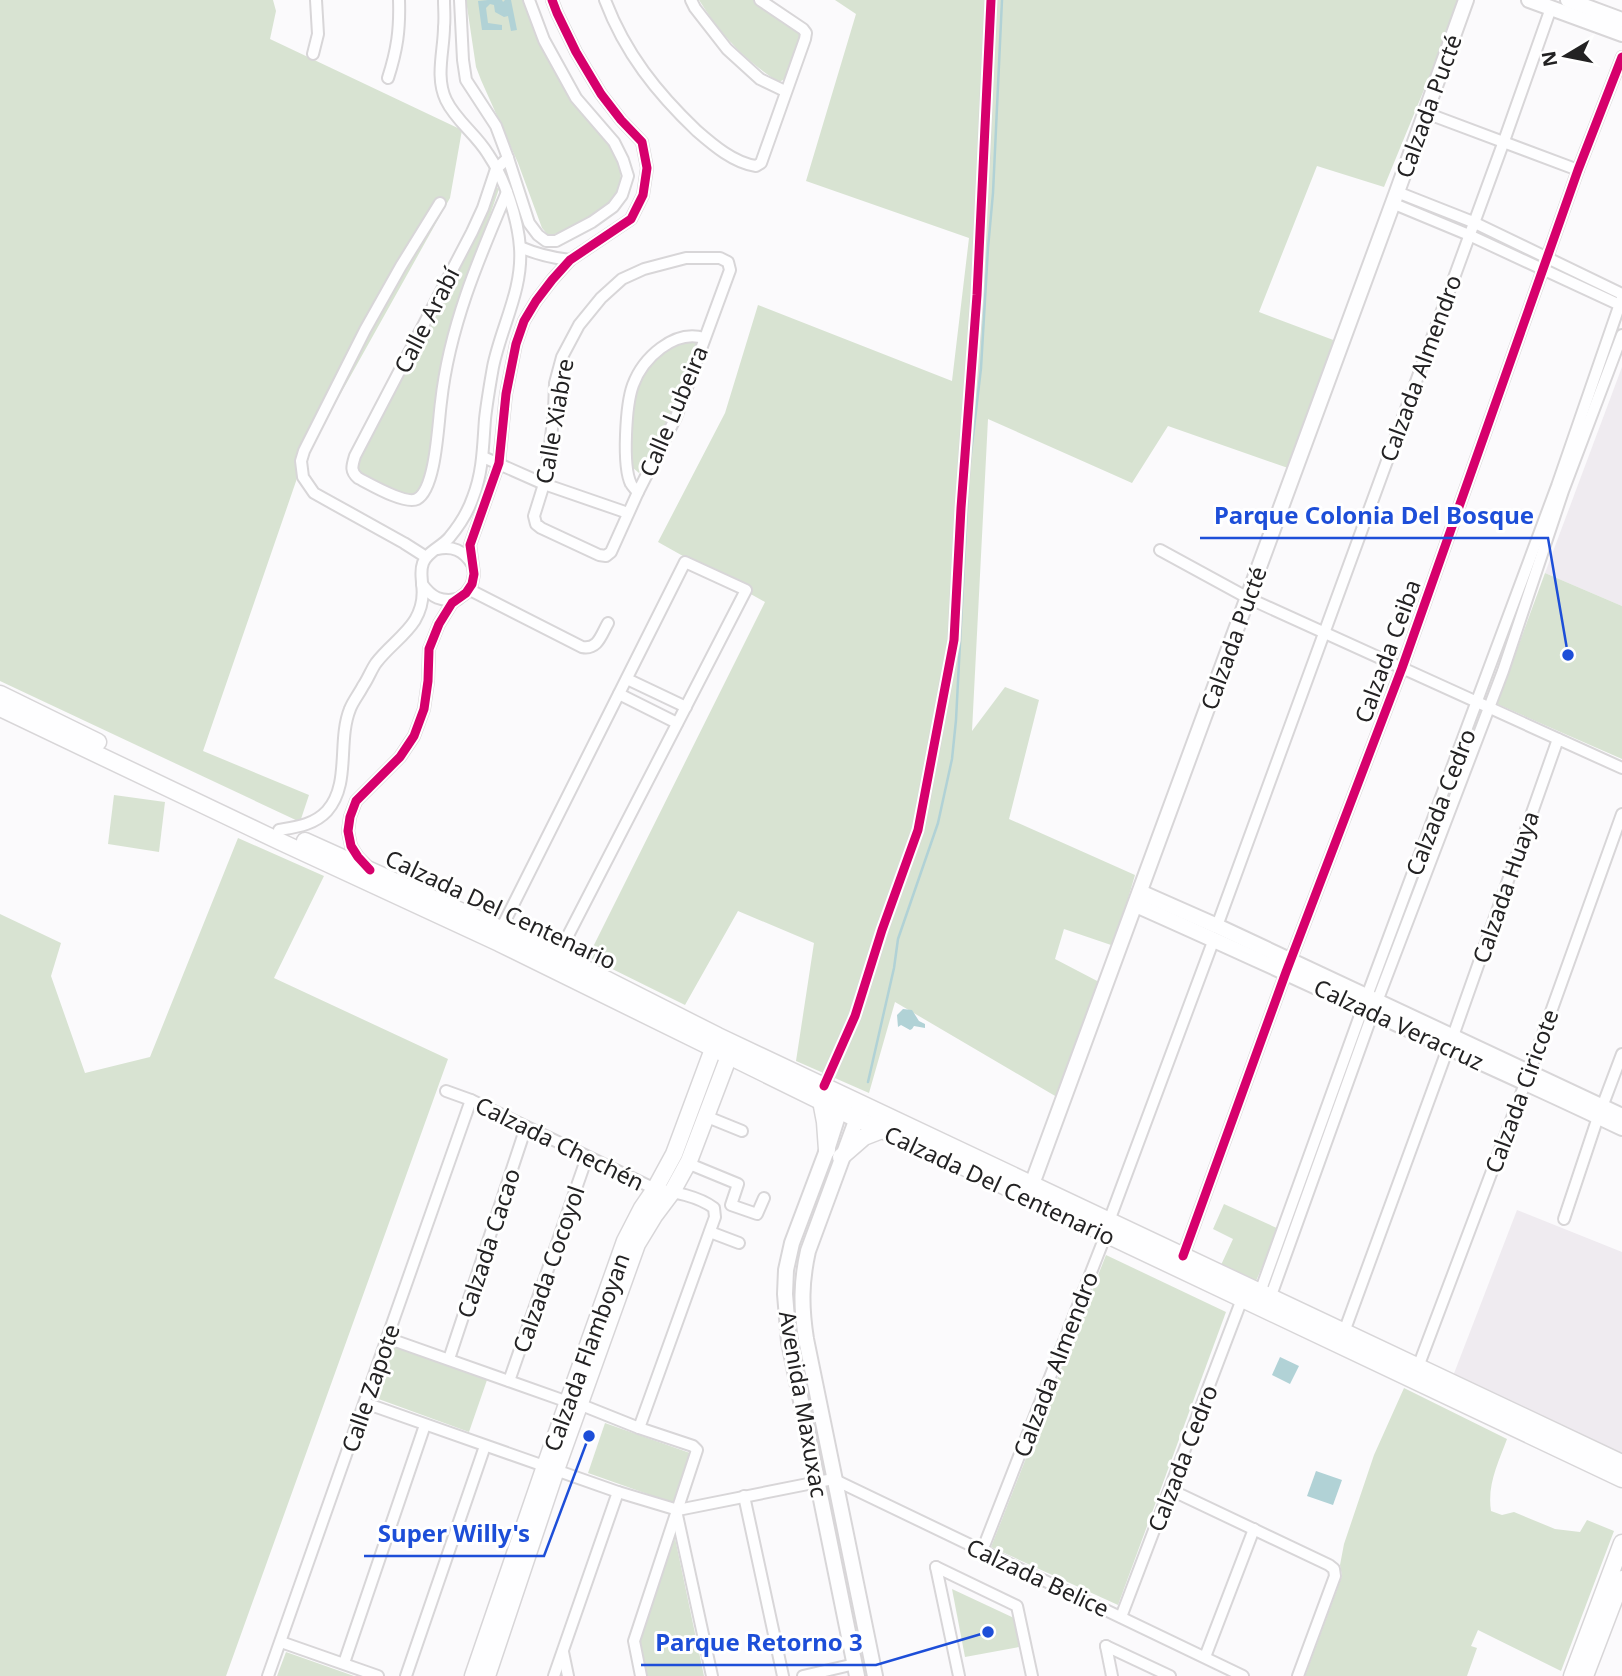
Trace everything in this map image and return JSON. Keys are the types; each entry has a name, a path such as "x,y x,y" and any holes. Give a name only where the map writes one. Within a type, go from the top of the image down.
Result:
{"main road":[{"name":"Calzada Del Centenario","path":"0,694 499,943 716,1042"},
{"name":"Calzada Del Centenario","path":"0,708 252,822 279,830 558,955 731,1050 1259,1301 1622,1479"},
{"name":"Calzada Flamboyan","path":"473,1676 574,1403 625,1241 674,1154 716,1042"},
{"name":"Calzada Flamboyan","path":"574,1403 637,1244 672,1192 687,1163 731,1050"},
{"path":"823,1094 825,1122 834,1154 881,1129"},
{"name":"Calzada Del Centenario","path":"859,1111 881,1129 1030,1191"},
{"name":"Calzada Del Centenario","path":"1107,1228 1183,1256 1259,1301 1344,1332 1622,1463"},
{"name":"Calzada Flamboyan","path":"487,1676 551,1468"},
{"path":"1572,1676 1622,1543"},
{"path":"1585,1676 1622,1579"}],"street":[{"path":"313,54 318,34 316,0"},
{"path":"388,78 397,51 399,0"},
{"path":"279,830 300,827 315,821 326,812 338,791 344,733 350,709 376,663 414,622 422,606 422,564 426,557 448,540 474,496 483,457 485,419 494,365 517,291 520,247 507,192 488,153 457,119 444,98 441,56 444,0"},
{"path":"370,870 351,846 348,831 350,817 356,801 394,764 414,736 424,709 429,649 439,624 452,603 470,590 474,574 470,545 499,463 506,394 516,344 524,321 570,260 631,219 643,195 647,168 642,142 601,94 576,52 555,1 531,5 544,40 576,98 614,142 628,176 622,195 613,207 592,222 555,241 546,241 538,235 529,223 496,126 466,80 460,0"},
{"path":"605,0 627,46 660,93 715,147 742,162 756,166 761,163 806,39 803,29 760,0"},
{"path":"691,0 727,49 760,79 785,91"},
{"path":"823,1094 855,1016 918,830 954,640 977,295 991,0"},
{"name":"Calzada Pucté","path":"1030,1191 1466,0"},
{"path":"1529,0 1622,34"},
{"path":"1568,0 1622,20"},
{"name":"Calzada Almendro","path":"982,1551 1107,1228 1551,8"},
{"name":"Calzada Ceiba","path":"1183,1256 1402,668 1578,170 1622,57"},
{"path":"1426,113 1578,170"},
{"path":"496,169 509,158"},
{"name":"Calle Arabí","path":"496,169 472,232 351,468 358,478 406,500 415,501 424,495 431,477 442,394 461,307 474,268 507,192"},
{"path":"1395,198 1473,222 1545,265"},
{"path":"1395,198 1469,235 1545,265 1621,301"},
{"path":"426,557 314,494 303,477 301,461 365,330 440,203"},
{"path":"520,247 570,260"},
{"name":"Calle Xiabre","path":"606,556 536,524 534,516 544,484 554,412 555,383 562,357 579,325 601,298 622,279 645,269 686,258 720,258 728,262"},
{"name":"Calle Lubeira","path":"606,556 611,552 676,416 730,270 728,262"},
{"name":"Calzada Cedro","path":"1121,1617 1171,1490 1259,1301 1370,1004 1621,301"},
{"path":"638,492 631,484 625,459 632,387 642,367 666,345 680,338 696,335 704,338"},
{"name":"Calzada Cedro","path":"1370,1004 1489,708 1563,491 1622,335"},
{"path":"483,457 544,484 628,513"},
{"path":"437,549 457,549 466,555 472,564"},
{"path":"1160,550 1248,598 1622,768"},
{"path":"501,929 685,562 746,590 558,955"},
{"path":"422,584 428,593 437,599 458,599"},
{"path":"470,590 582,648 596,645 608,623"},
{"path":"627,679 686,706"},
{"path":"619,694 677,723"},
{"name":"Calzada Huaya","path":"1344,1332 1558,739"},
{"name":"Calzada Ciricote","path":"1418,1367 1622,814"},
{"name":"Calzada Veracruz","path":"1138,898 1527,1077 1600,1112 1622,1128"},
{"path":"1564,1219 1622,1054"},
{"name":"Calzada Chechén","path":"446,1091 471,1100 655,1189 707,1203 713,1208 715,1217 710,1232"},
{"name":"Calle Zapote","path":"268,1676 471,1100"},
{"name":"Avenida Maxuxac","path":"842,1103 834,1154 818,1222 807,1251 801,1294 802,1317 875,1676"},
{"name":"Avenida Maxuxac","path":"856,1670 789,1342 785,1307 786,1270 802,1215 859,1111"},
{"name":"Calzada Veracruz","path":"1600,1112 1622,1116"},
{"path":"705,1116 742,1131"},
{"name":"Calzada Cacao","path":"449,1359 526,1127"},
{"name":"Calzada Cocoyol","path":"509,1381 587,1157"},
{"path":"687,1163 738,1184 731,1205 758,1214 764,1198"},
{"path":"802,1215 818,1222"},
{"path":"639,1428 710,1232 739,1243"},
{"path":"387,1338 694,1446 697,1450 678,1512 634,1641 641,1676"},
{"path":"365,1404 678,1512 833,1479"},
{"path":"344,1663 425,1425"},
{"path":"406,1676 485,1446"},
{"name":"Calzada Belice","path":"833,1479 1243,1676"},
{"path":"1171,1490 1334,1569 1335,1576 1298,1676"},
{"path":"554,1676 618,1492"},
{"path":"744,1496 783,1676"},
{"path":"678,1512 712,1676"},
{"path":"1205,1657 1254,1529"},
{"path":"959,1676 936,1567 1017,1606 1032,1676"},
{"path":"281,1642 378,1676"},
{"path":"1112,1676 1106,1646 1170,1676"},
{"path":"563,1652 568,1676"},
{"path":"803,1676 856,1670"}],"shaded area":[{"path":"1622,367 1622,606 1545,573"},
{"path":"1517,1210 1622,1252 1622,1455 1453,1376"}],"green space":[{"path":"0,0 273,0 276,11 270,39 462,130 450,198 303,461 203,751 309,795 300,822 0,681"},
{"path":"466,0 523,0 561,81 577,106 605,140 618,163 621,183 614,197 598,212 567,230 548,235 542,228 518,163 476,67"},
{"path":"699,0 754,0 800,31 802,36 785,79 779,82 744,56"},
{"path":"835,0 1461,0 1384,187 1317,166 1259,312 1336,341 1288,468 1168,426 1132,483 988,419 972,731 1005,687 1039,700 1009,819 1135,875 1114,946 1064,929 1055,959 1101,983 1062,1100 895,1002 869,1093 796,1061 814,943 738,911 685,1005 588,957 765,602 658,542 725,413 758,305 952,381 969,238 806,181 856,14"},
{"path":"496,187 499,189 454,319 436,392 425,485 415,495 404,495 360,476 356,466"},
{"path":"694,339 698,343 673,414 639,473 632,467 631,430 635,391 639,380 644,370 660,355 678,343"},
{"path":"1545,573 1622,606 1622,759 1497,704"},
{"path":"114,795 165,802 159,852 108,844"},
{"path":"238,838 324,876 274,978 448,1059 226,1676 0,1676 0,914 61,943 51,976 85,1073 150,1057"},
{"path":"1224,1204 1279,1229 1256,1281 1221,1265 1233,1239 1213,1229"},
{"path":"1106,1255 1226,1312 1118,1605 991,1547"},
{"path":"392,1345 487,1380 469,1432 373,1397"},
{"path":"1404,1388 1507,1439 1492,1483 1491,1511 1502,1515 1514,1512 1555,1529 1580,1532 1587,1520 1614,1531 1561,1671 1478,1630 1471,1646 1477,1648 1467,1676 1305,1676 1342,1576 1340,1565 1344,1544 1374,1455"},
{"path":"605,1423 690,1453 673,1503 588,1473"},
{"path":"675,1538 704,1676 646,1676 638,1642"},
{"path":"952,1589 1014,1618 1019,1647 965,1657"},
{"path":"286,1652 354,1676 277,1676"}],"water":[{"path":"511,0 517,30 511,31 508,16 504,17 495,12 494,5 490,4 486,8 488,23 502,25 502,30 482,30 478,1"},
{"path":"903,1009 912,1010 919,1021 925,1024 925,1028 914,1026 910,1030 901,1025 898,1027 897,1015"},
{"path":"1280,1357 1299,1366 1290,1384 1272,1375"},
{"path":"1316,1471 1342,1480 1333,1505 1307,1496"}],"waterway":[{"path":"868,1082 898,939 938,823 952,759 969,470 981,368 993,193 1002,0"}],"cycle path":[{"path":"370,870 351,846 348,831 350,817 356,801 400,757 414,736 424,709 429,649 439,624 452,603 466,593 472,584 474,574 470,545 499,463 506,394 516,344 524,321 536,301 570,260 631,219 643,195 647,168 642,142 601,94 576,52 552,0"},
{"path":"824,1086 855,1016 918,830 954,640 977,295 991,0"},
{"path":"1183,1256 1286,972 1402,668 1578,170 1622,57"}],"place":[{"name":"Parque Colonia Del Bosque","path":"1568,655"},
{"name":"Super Willy's","path":"589,1436"},
{"name":"Parque Retorno 3","path":"988,1632"}]}
